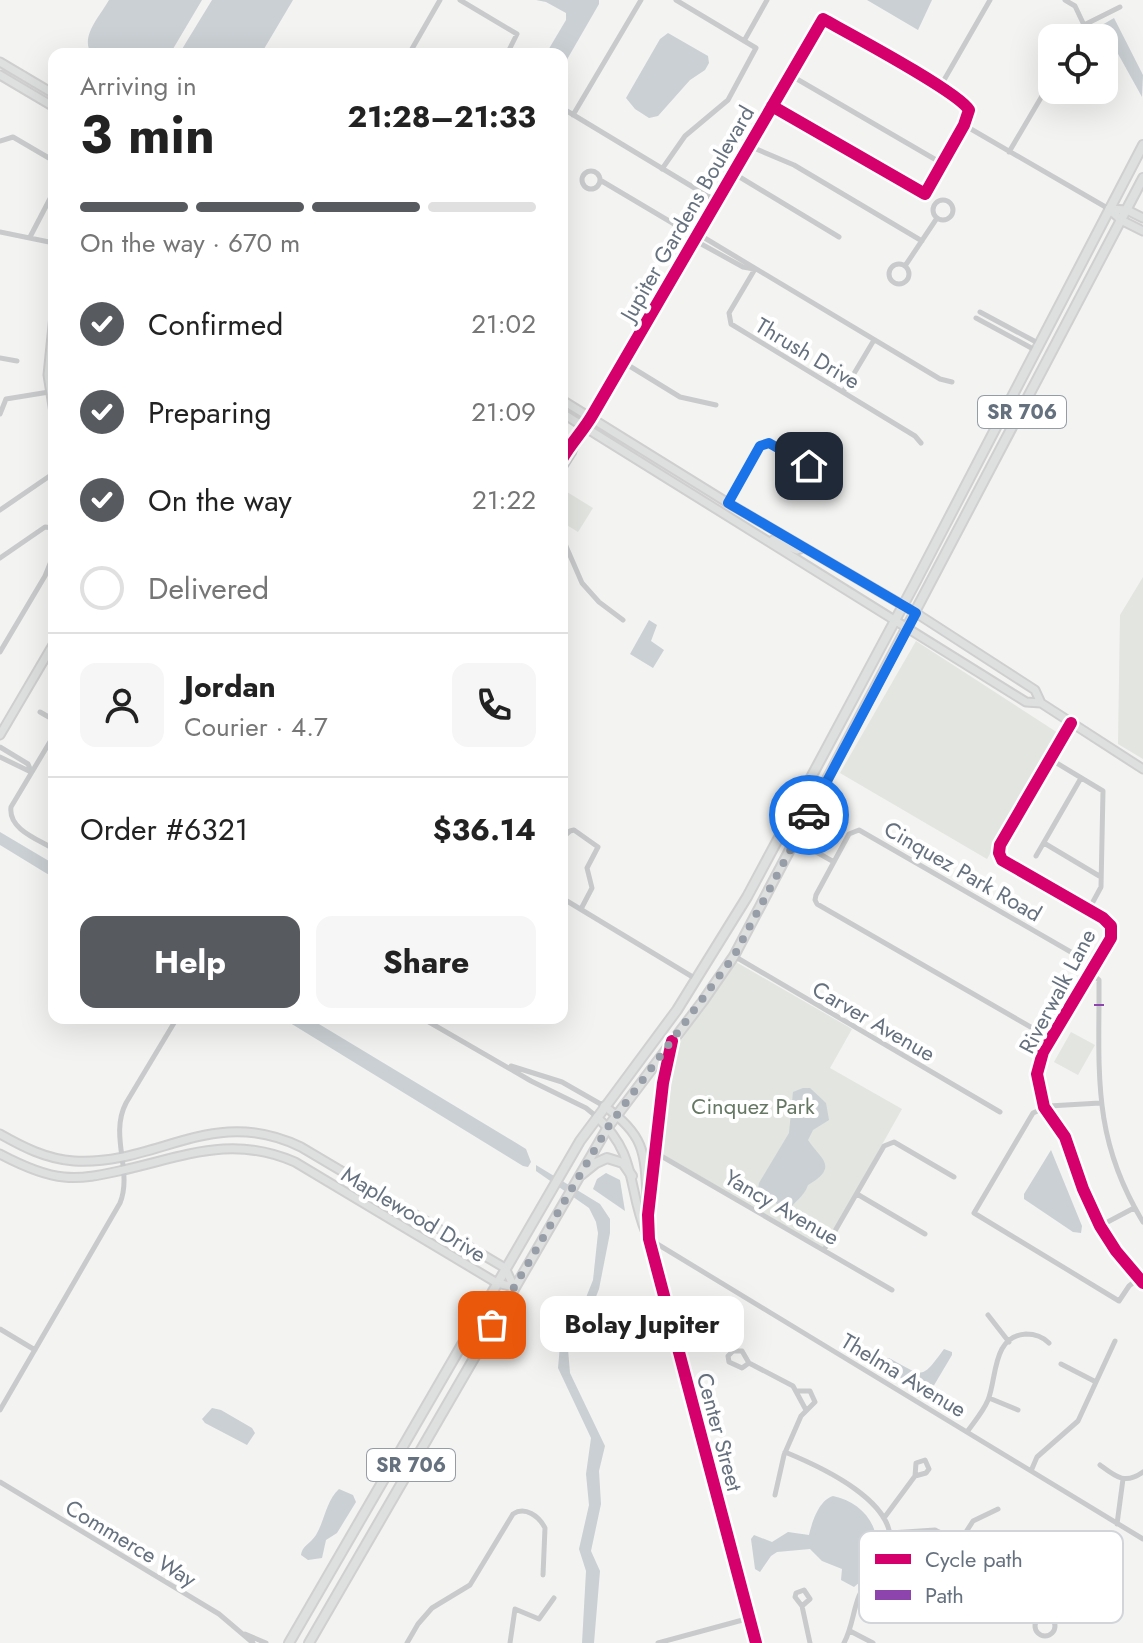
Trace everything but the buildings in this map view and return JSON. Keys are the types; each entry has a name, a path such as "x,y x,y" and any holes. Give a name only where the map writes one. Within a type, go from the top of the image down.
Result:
{"main road":[{"name":"SR 706","path":"289,1643 551,1188 604,1106 677,1010 743,904 903,606 1143,145"},
{"name":"SR 706","path":"309,1643 608,1127 734,956 1143,178"},
{"path":"575,1181 607,1158 619,1159 632,1176"}],"street":[{"path":"412,48 440,0"},
{"path":"461,0 517,34 510,48"},
{"path":"573,115 641,0"},
{"path":"662,169 685,136 728,100 756,48 676,0"},
{"path":"744,41 767,0"},
{"path":"772,106 925,194 964,125 969,110 966,104 940,87 990,0"},
{"path":"1065,0 1075,6 1084,24"},
{"path":"1086,24 1120,7"},
{"name":"Jupiter Gardens Boulevard","path":"584,427 823,19 940,87"},
{"path":"0,62 48,90"},
{"path":"0,75 48,103"},
{"path":"790,75 943,164"},
{"path":"1009,152 1038,103"},
{"path":"568,112 716,201"},
{"path":"964,125 1143,231"},
{"path":"0,141 13,137 48,157"},
{"path":"749,146 794,165 922,241"},
{"path":"733,173 839,237"},
{"path":"600,180 743,267 755,269 940,379 952,382"},
{"path":"940,200 947,201 953,208 952,215 943,220 937,218 933,207 940,200"},
{"path":"30,237 48,202"},
{"path":"1109,209 1127,210 1143,218"},
{"path":"905,266 937,218"},
{"path":"0,232 48,242"},
{"name":"Thrush Drive","path":"755,269 729,313 731,324 915,436 921,443"},
{"path":"978,315 1022,334 1036,347 978,315"},
{"path":"843,392 874,340"},
{"path":"0,358 17,361"},
{"path":"623,362 680,397 716,405"},
{"path":"0,414 3,397 48,392"},
{"path":"568,404 713,494 916,613 1035,690 1041,703"},
{"path":"568,417 1026,702 1041,703 1143,769"},
{"path":"568,450 584,427"},
{"path":"568,464 584,434 584,427"},
{"path":"728,503 764,443 824,475"},
{"path":"0,510 48,477"},
{"path":"707,504 713,494"},
{"path":"0,558 48,527"},
{"path":"753,532 797,550 803,547"},
{"path":"568,551 582,583 599,602 623,620"},
{"path":"0,652 48,569"},
{"path":"0,735 48,653"},
{"path":"40,712 48,717"},
{"name":"Riverwalk Lane","path":"1044,1107 1028,1119 974,1213 1119,1301 1129,1286 1141,1280 1100,1226 1065,1137 1044,1107 1038,1082 1040,1059 1109,942 1112,930 1106,920 1002,860 999,853 1000,845 1071,723"},
{"path":"48,745 11,807 9,817 14,824 48,845"},
{"path":"0,747 28,764 31,772"},
{"path":"0,757 31,772"},
{"name":"Riverwalk Lane","path":"1050,759 1103,791 1101,887 1088,911"},
{"path":"1036,856 1081,778"},
{"path":"568,833 574,830 598,847 587,868 592,888 581,909"},
{"name":"Cinquez Park Road","path":"1041,1033 815,900 849,834 859,830 1083,959"},
{"path":"782,831 834,862"},
{"path":"1044,843 1102,877"},
{"path":"568,901 697,979"},
{"name":"Carver Avenue","path":"734,956 1000,1112"},
{"name":"Riverwalk Lane","path":"1089,972 1099,980 1100,1103 1112,1156 1143,1222"},
{"path":"0,1410 120,1203 124,1187 118,1126 122,1110 173,1024"},
{"name":"Center Street","path":"433,1024 531,1081 586,1108 617,1138 632,1176 640,1217 649,1239 756,1643"},
{"name":"Center Street","path":"649,1239 648,1215 665,1069 672,1041"},
{"name":"Center Street","path":"506,1065 562,1082 604,1106"},
{"path":"1044,1107 1100,1103"},
{"path":"604,1106 617,1115 641,1142 646,1162 648,1215"},
{"name":"Maplewood Drive","path":"0,1134 33,1152 57,1159 86,1161 121,1156 216,1133 245,1131 274,1136 301,1147 505,1268 514,1287"},
{"path":"824,1250 889,1142 954,1177"},
{"name":"Maplewood Drive","path":"0,1154 31,1169 66,1178 123,1171 226,1147 268,1152 295,1162 497,1283 514,1287"},
{"name":"Yancy Avenue","path":"656,1153 892,1290"},
{"path":"856,1194 925,1234"},
{"path":"1100,1226 1134,1208"},
{"name":"Thelma Avenue","path":"649,1239 1143,1539"},
{"path":"988,1315 1009,1342"},
{"path":"0,1329 35,1350"},
{"path":"967,1432 989,1398 995,1365 1002,1349 1020,1335 1032,1334 1049,1343"},
{"path":"1031,1471 1037,1457 1078,1421 1115,1341"},
{"path":"749,1363 790,1384 798,1391 806,1410"},
{"path":"1061,1364 1096,1382"},
{"path":"775,1495 785,1452 801,1416 815,1402 813,1394 807,1389 798,1391"},
{"path":"989,1398 1018,1410"},
{"path":"785,1452 834,1473 884,1518 889,1531"},
{"path":"1100,1465 1118,1479 1143,1472"},
{"path":"884,1518 915,1476"},
{"path":"1117,1524 1123,1479"},
{"name":"Commerce Way","path":"0,1482 219,1614 253,1643"},
{"path":"967,1531 973,1521 998,1509"},
{"path":"407,1643 432,1608 470,1585 513,1514 518,1511 539,1519 545,1528 543,1575"},
{"path":"844,1643 859,1595"},
{"path":"510,1643 515,1609 539,1619 554,1598"},
{"path":"802,1606 810,1643"},
{"path":"658,1643 750,1618"},
{"path":"850,1631 873,1643"},
{"name":"Commerce Way","path":"244,1633 266,1643"},
{"path":"1035,1643 1039,1635"}],"green space":[{"path":"568,493 593,508 578,532 568,526"},
{"path":"1143,577 1143,759 1118,744 1120,615"},
{"path":"916,641 1058,733 987,859 840,773"},
{"name":"Cinquez Park","path":"736,962 852,1029 830,1068 902,1109 824,1248 659,1152 673,1052"},
{"path":"1071,1032 1095,1045 1078,1075 1054,1062"}],"shaded area":[{"path":"109,0 202,0 174,48 89,48 89,34"},
{"path":"212,0 293,0 265,48 183,48"},
{"path":"536,0 599,0 568,58 568,48 549,48 566,20 566,13"},
{"path":"867,0 932,0 918,30"},
{"path":"1114,18 1117,24 1104,24"},
{"path":"1118,26 1143,75 1142,97 1118,54"},
{"path":"668,33 708,56 709,63 658,116 649,118 626,98 660,39"},
{"path":"649,620 657,625 651,641 664,650 653,668 630,654"},
{"path":"0,832 48,860 48,874 0,845"},
{"path":"292,1024 319,1024 526,1149 531,1162 528,1167"},
{"path":"810,1088 826,1103 829,1120 813,1130 808,1140 825,1167 788,1212 758,1190 759,1183 789,1133 793,1092"},
{"path":"1051,1150 1082,1226 1081,1233 1073,1232 1024,1199 1024,1194"},
{"path":"536,1165 600,1204 610,1219 599,1289 590,1312 568,1349 570,1373 605,1446 599,1471 601,1504 591,1551 600,1571 594,1643 582,1643 586,1571 579,1549 589,1505 586,1474 591,1438 558,1368 560,1345 581,1310 593,1280 598,1233 589,1208 536,1171"},
{"path":"606,1173 620,1180 625,1211 593,1189 597,1179"},
{"path":"944,1349 952,1355 930,1392 887,1370 882,1364 885,1358 889,1358 920,1373 930,1367"},
{"path":"212,1408 252,1428 255,1433 247,1445 205,1423 202,1419"},
{"path":"339,1489 353,1495 356,1502 337,1533 326,1540 322,1558 308,1560 301,1555 302,1552 316,1535 331,1499"},
{"path":"833,1496 859,1508 875,1531 859,1531 859,1583 854,1587 841,1580 842,1569 822,1561 810,1549 777,1552 760,1572 755,1569 751,1539 754,1535 772,1542 788,1532 809,1535 814,1518 828,1498"}],"cycle path":[{"path":"568,450 593,414 794,68 823,19 925,77 961,101 969,110 964,125 925,194 772,106"},
{"path":"1071,723 1000,845 999,853 1002,860 1103,918 1111,926 1111,938 1043,1052 1037,1074 1044,1107 1065,1137 1100,1226 1143,1283"},
{"path":"672,1041 663,1083 648,1215 649,1239 756,1643"}],"way so far":[{"path":"492,1325 608,1127 734,956 809,815"}],"place":[{"name":"Bolay Jupiter","path":"492,1325"}],"route":[{"path":"809,466 764,443 728,503 916,613 809,815"}]}
